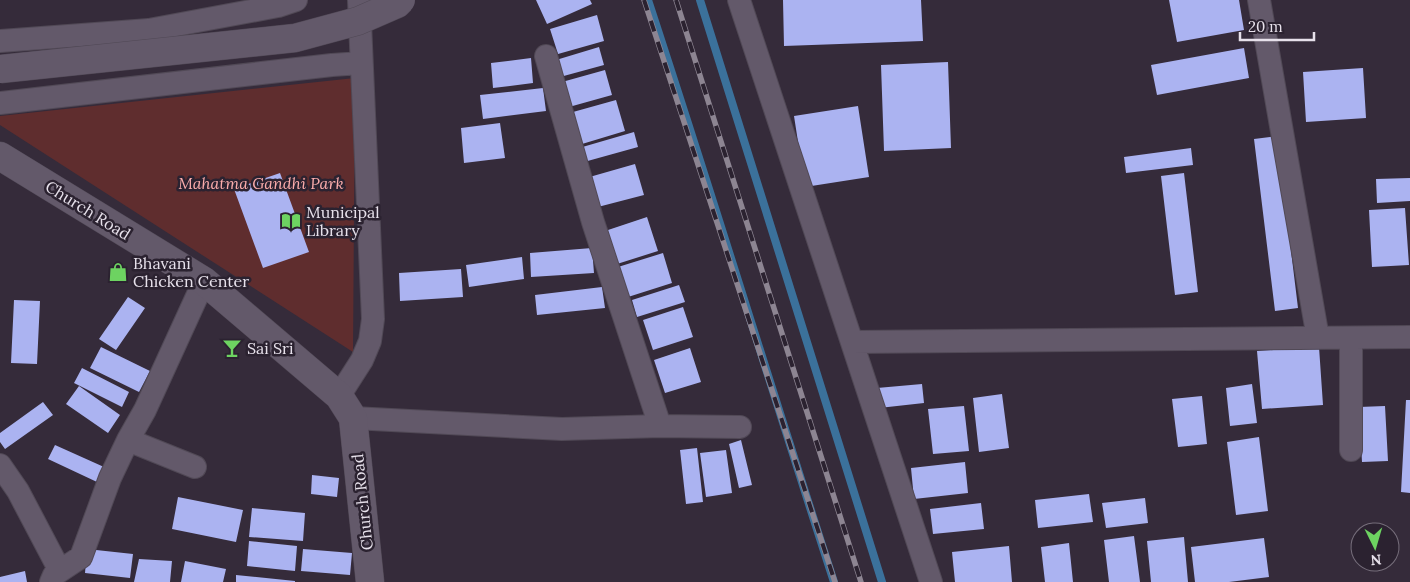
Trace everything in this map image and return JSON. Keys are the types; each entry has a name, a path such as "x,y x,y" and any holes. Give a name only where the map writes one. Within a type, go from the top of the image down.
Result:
{"street":[{"path":"339,396 362,360 370,341 373,319 359,0"},
{"path":"0,69 295,38 358,21 402,0"},
{"path":"739,0 931,582"},
{"path":"1259,0 1318,338"},
{"path":"0,41 150,30 284,2"},
{"path":"546,56 593,222 660,426"},
{"path":"0,103 361,63"},
{"name":"Church Road","path":"0,156 204,281 339,396 353,418 370,582"},
{"path":"0,465 18,491 55,577 81,557 110,478 145,410 204,281"},
{"path":"852,342 1410,337"},
{"path":"1351,338 1351,450"},
{"path":"353,418 562,429 660,426 740,427"},
{"path":"128,440 195,467"}],"green space":[{"name":"Mahatma Gandhi Park","path":"355,78 353,352 0,125 0,116"}],"building":[{"path":"536,0 590,0 592,4 547,24"},
{"path":"783,0 921,0 923,41 784,46"},
{"path":"1169,0 1239,0 1244,30 1177,42"},
{"path":"597,15 604,41 558,54 550,29"},
{"path":"599,47 604,65 560,77 556,60"},
{"path":"1244,48 1249,78 1157,95 1151,65"},
{"path":"531,58 533,83 493,88 491,63"},
{"path":"948,62 951,148 884,151 881,65"},
{"path":"1363,68 1366,118 1306,122 1303,72"},
{"path":"605,70 612,95 569,107 562,82"},
{"path":"543,88 546,111 483,119 480,95"},
{"path":"616,100 625,131 582,144 573,112"},
{"path":"858,106 869,177 805,187 794,116"},
{"path":"500,123 505,158 464,163 461,128"},
{"path":"634,132 638,147 584,162 579,148"},
{"path":"1277,136 1298,308 1275,311 1254,139"},
{"path":"1191,148 1193,165 1126,173 1124,157"},
{"path":"635,164 644,195 594,208 586,178"},
{"path":"280,173 309,252 263,268 234,189"},
{"path":"1184,173 1198,292 1175,295 1161,176"},
{"path":"1410,178 1410,201 1377,203 1376,179"},
{"path":"1405,208 1409,265 1372,267 1369,210"},
{"path":"647,217 658,251 617,264 605,231"},
{"path":"592,248 594,273 531,277 530,253"},
{"path":"663,253 672,283 628,297 618,267"},
{"path":"522,257 524,279 469,287 466,265"},
{"path":"461,269 463,297 400,301 399,273"},
{"path":"679,285 685,302 637,317 632,300"},
{"path":"602,287 605,308 537,315 535,295"},
{"path":"128,297 145,308 116,350 99,339"},
{"path":"14,300 40,301 37,364 11,363"},
{"path":"683,307 693,337 653,350 643,320"},
{"path":"101,347 150,371 139,392 90,368"},
{"path":"1319,347 1323,405 1262,409 1257,351"},
{"path":"690,348 701,382 665,393 654,360"},
{"path":"82,368 129,392 122,407 74,383"},
{"path":"922,384 924,403 879,408 877,388"},
{"path":"1252,384 1257,423 1230,426 1226,388"},
{"path":"79,386 120,415 108,433 66,404"},
{"path":"1002,394 1009,448 979,452 973,398"},
{"path":"1202,396 1207,444 1178,447 1172,399"},
{"path":"1406,400 1410,400 1410,493 1401,492"},
{"path":"43,402 53,415 5,449 0,442 0,433"},
{"path":"964,406 969,451 933,454 928,409"},
{"path":"1385,406 1388,461 1362,462 1359,407"},
{"path":"1259,437 1268,511 1236,515 1227,442"},
{"path":"741,440 752,485 739,488 729,444"},
{"path":"55,445 104,467 97,482 48,459"},
{"path":"697,448 703,502 686,504 680,450"},
{"path":"726,450 732,493 706,497 700,453"},
{"path":"965,462 968,493 914,499 911,468"},
{"path":"312,475 339,478 337,497 311,494"},
{"path":"1089,494 1093,522 1038,528 1035,500"},
{"path":"178,497 243,510 236,542 172,529"},
{"path":"1145,498 1148,523 1106,528 1102,503"},
{"path":"981,503 984,529 933,534 930,509"},
{"path":"252,508 305,513 303,541 249,537"},
{"path":"1134,536 1140,582 1109,582 1104,540"},
{"path":"1184,537 1188,582 1151,582 1147,541"},
{"path":"1264,538 1269,577 1229,582 1195,582 1191,547"},
{"path":"249,541 297,546 295,571 247,566"},
{"path":"1069,543 1073,582 1045,582 1041,547"},
{"path":"1009,546 1012,582 955,582 952,552"},
{"path":"87,549 133,554 130,578 85,573"},
{"path":"303,549 352,553 350,575 301,571"},
{"path":"139,559 172,561 170,582 134,582"},
{"path":"185,561 226,569 223,582 181,582"},
{"path":"25,571 27,582 0,582 0,577"},
{"path":"236,575 295,581 295,582 236,582"}],"waterway":[{"path":"648,0 834,582"},
{"path":"700,0 882,582"}],"railway":[{"path":"644,0 835,582"},
{"path":"676,0 861,582"}],"place":[{"name":"Municipal Library","path":"291,221"},
{"name":"Bhavani Chicken Center","path":"118,272"},
{"name":"Sai Sri","path":"232,348"}]}
